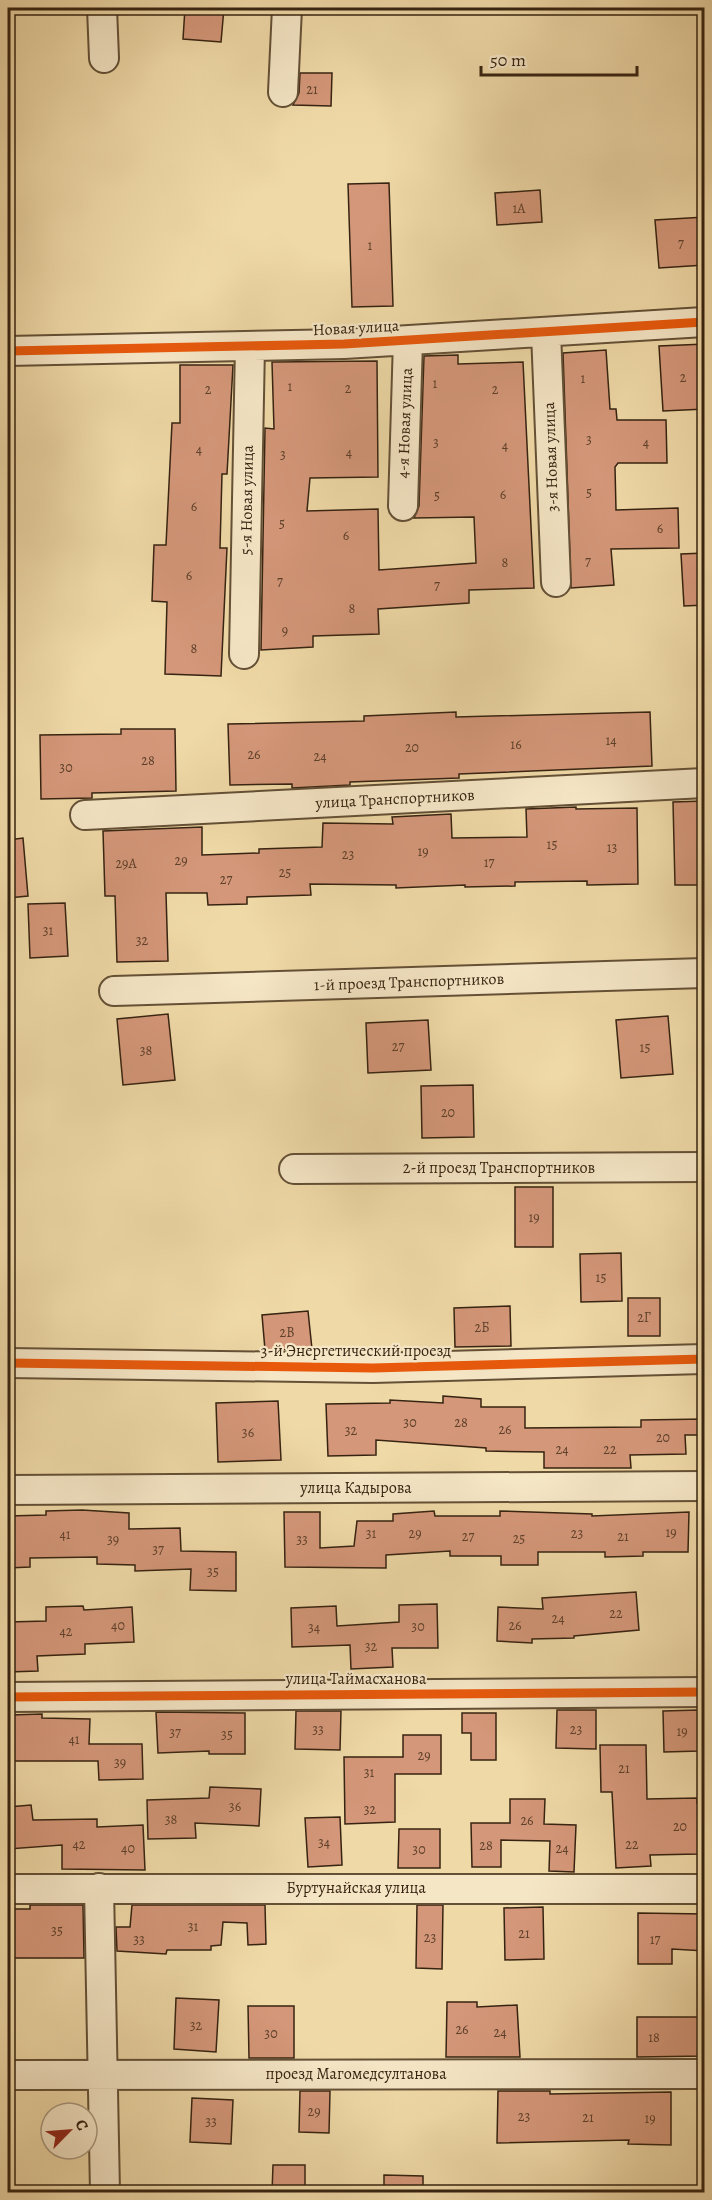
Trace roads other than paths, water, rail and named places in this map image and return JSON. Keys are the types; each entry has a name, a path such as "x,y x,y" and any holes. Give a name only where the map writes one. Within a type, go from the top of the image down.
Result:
{"street":[{"path":"102,8 104,58"},
{"path":"283,92 287,8"},
{"name":"Новая улица","path":"8,351 408,340 705,322"},
{"name":"3-я Новая улица","path":"546,332 556,582"},
{"name":"4-я Новая улица","path":"403,506 408,340"},
{"name":"5-я Новая улица","path":"244,654 250,346"},
{"name":"улица Транспортников","path":"85,815 705,783"},
{"name":"1-й проезд Транспортников","path":"114,991 705,973"},
{"name":"2-й проезд Транспортников","path":"294,1169 705,1167"},
{"name":"3-й Энергетический проезд","path":"8,1363 373,1368 705,1359"},
{"name":"улица Кадырова","path":"8,1490 705,1486"},
{"name":"улица Таймасханова","path":"8,1697 705,1692"},
{"path":"99,1888 105,2193"},
{"name":"Буртунайская улица","path":"8,1889 705,1889"},
{"name":"проезд Магомедсултанова","path":"8,2075 104,2073 705,2074"}]}
